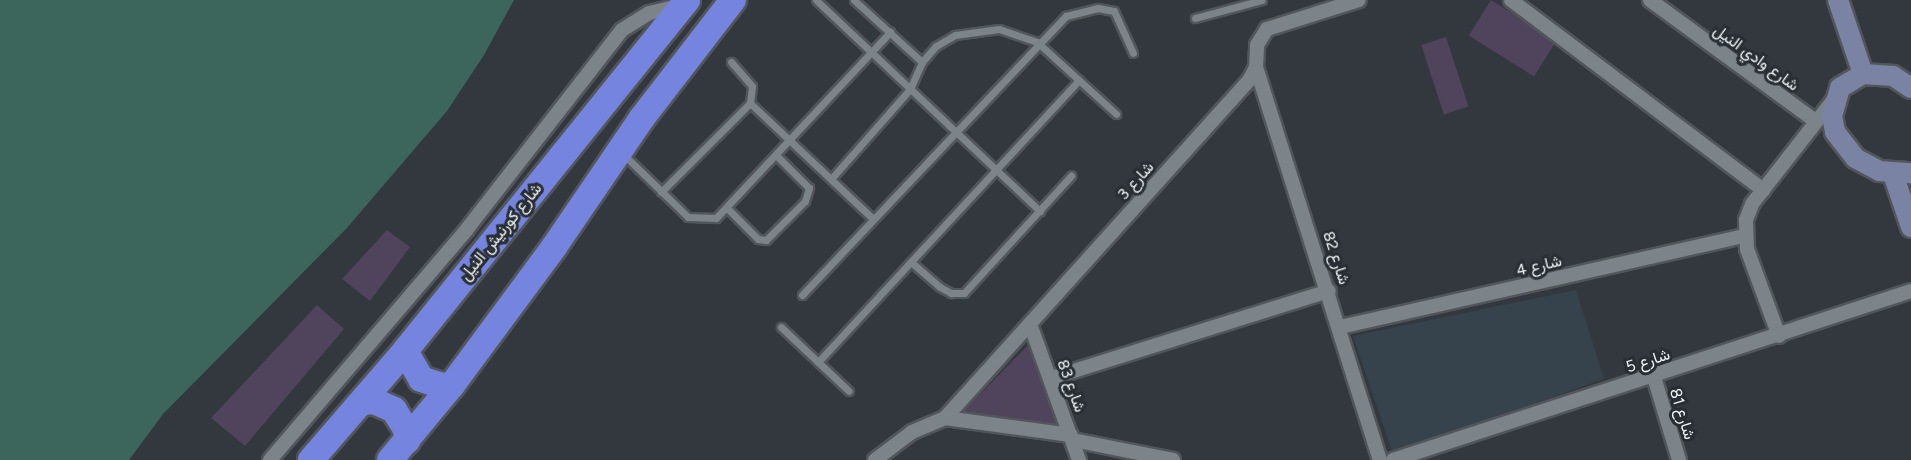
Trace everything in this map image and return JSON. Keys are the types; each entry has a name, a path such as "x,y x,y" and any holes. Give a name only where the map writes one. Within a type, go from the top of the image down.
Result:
{"highway":[{"path":"390,460 452,385 554,247 620,150 733,0"},
{"name":"شارع كورنيش النيل","path":"311,460 405,351 685,3"},
{"path":"405,351 421,379 442,386 452,385"},
{"path":"362,402 374,401 394,410 406,429 407,441"}],"main road":[{"path":"1838,0 1863,74"},
{"path":"1911,88 1893,76 1863,74 1840,88 1834,99 1832,116 1843,146 1866,166 1902,174 1911,227"}],"street":[{"name":"شارع 3","path":"945,418 1235,96 1256,67 1257,45 1267,28 1359,0"},
{"path":"1511,0 1763,190"},
{"name":"شارع وادي النيل","path":"1650,0 1814,120"},
{"path":"270,460 467,229 622,30 649,14 685,3"},
{"name":"شارع 82","path":"1256,67 1329,291 1380,460"},
{"path":"1779,336 1745,236 1752,204 1814,120 1834,99"},
{"name":"شارع 4","path":"1340,327 1745,236"},
{"path":"1051,378 1329,291"},
{"name":"شارع 5","path":"1393,460 1654,377 1911,291"},
{"name":"شارع 83","path":"1030,324 1079,460"},
{"name":"شارع 81","path":"1654,377 1678,460"},
{"path":"875,460 912,432 945,418 1072,438 1173,460"}],"lane":[{"path":"816,0 1040,211"},
{"path":"854,0 922,62"},
{"path":"1195,18 1262,0"},
{"path":"802,295 1037,42 1066,16 1106,7 1119,18 1133,53"},
{"path":"831,179 910,89 922,62 936,46 955,35 977,30 999,30 1037,42 1116,114"},
{"path":"620,150 688,217 716,218 728,209 890,32"},
{"path":"661,192 750,103 752,86 731,62"},
{"path":"818,362 1079,80"},
{"path":"750,103 873,219"},
{"path":"728,209 758,239 766,240 780,228 804,201 809,188 777,156"},
{"path":"911,262 940,287 951,293 964,293 1071,176"},
{"path":"781,327 849,391"}],"shaded area":[{"path":"0,0 514,0 484,55 447,111 346,229 163,414 129,460 0,460"},
{"path":"1491,0 1556,41 1534,76 1469,36"},
{"path":"1446,37 1469,106 1444,114 1421,45"},
{"path":"387,230 410,247 370,301 342,279"},
{"path":"1576,290 1604,379 1393,454 1353,336"},
{"path":"317,305 344,329 245,446 211,418"},
{"path":"1030,343 1059,426 962,413"}]}
